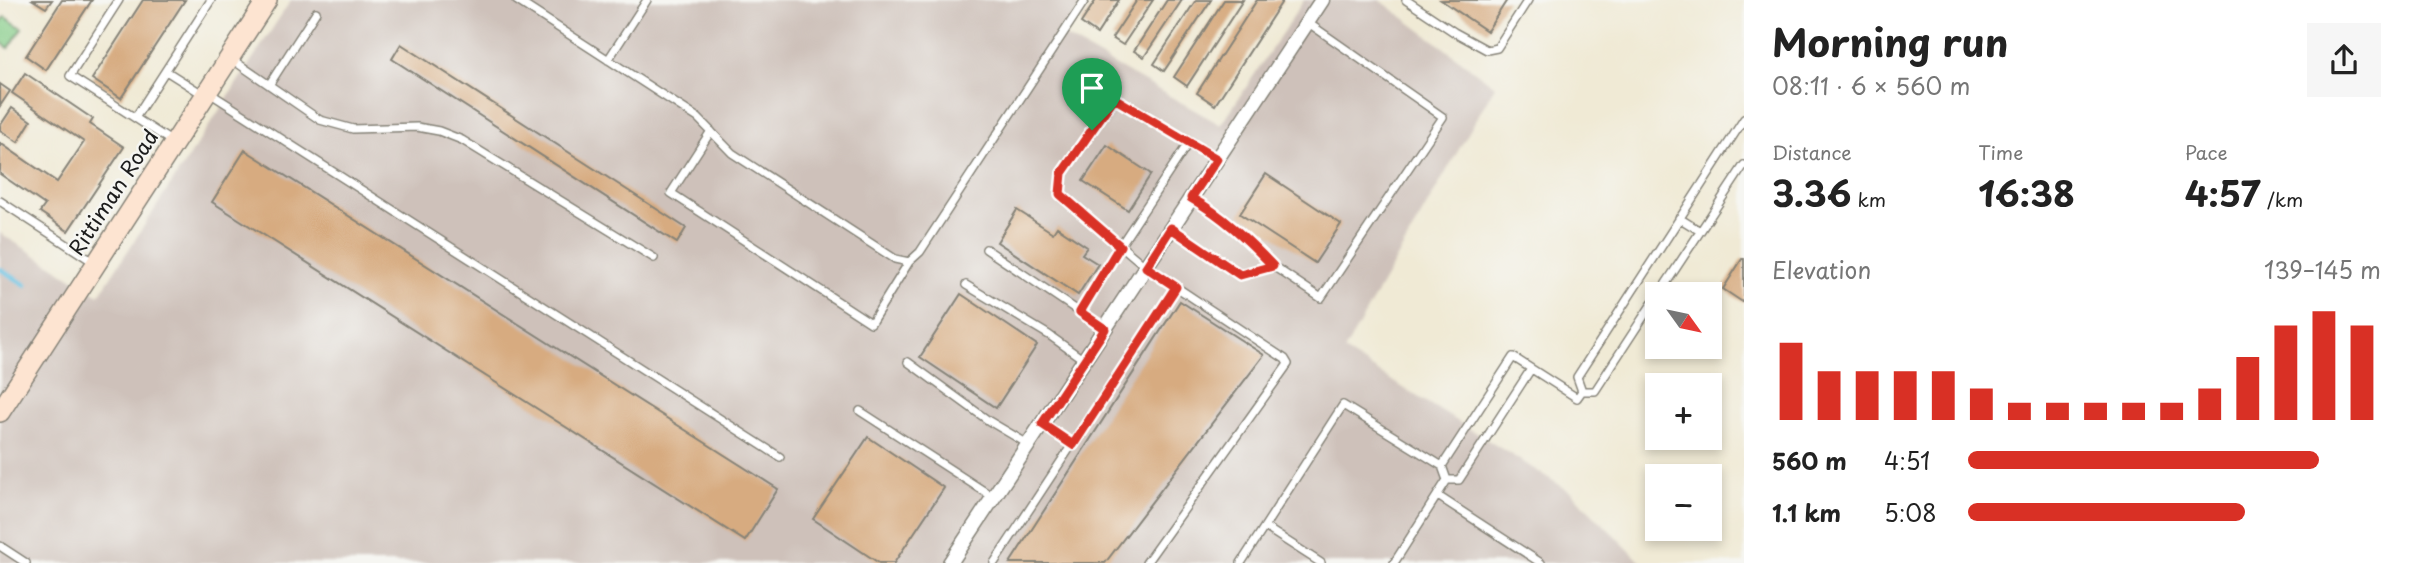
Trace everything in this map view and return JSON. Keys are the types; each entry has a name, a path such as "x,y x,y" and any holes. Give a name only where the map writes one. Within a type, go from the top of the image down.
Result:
{"main road":[{"name":"Rittiman Road","path":"0,412 263,1"}],"street":[{"path":"950,563 1322,0"}],"lane":[{"path":"119,0 70,76 174,143"},
{"path":"135,118 211,0"},
{"path":"516,0 698,118 732,153 895,259 909,262"},
{"path":"608,60 647,0"},
{"path":"711,131 671,192 870,323 909,262 920,252 1085,0"},
{"path":"1406,0 1487,50 1497,48 1528,0"},
{"path":"269,85 316,12"},
{"path":"1191,198 1215,211 1273,266 1321,298 1443,117 1307,22"},
{"path":"229,58 320,120 354,129 417,127 439,131 462,140 654,258"},
{"path":"166,71 206,93 780,457"},
{"path":"1146,563 1288,364 1285,359 1146,267 1120,246 1060,194 1062,173 1114,98 1217,159"},
{"path":"1582,391 1577,377 1744,119"},
{"path":"1080,312 1189,142"},
{"path":"1667,282 1744,165"},
{"path":"0,201 96,264"},
{"path":"1679,218 1700,231"},
{"path":"1171,228 1240,275 1273,266"},
{"path":"986,249 1105,329"},
{"path":"966,285 1049,335 1084,360"},
{"path":"994,563 1176,287"},
{"path":"1582,391 1595,391 1645,315"},
{"path":"1442,466 1513,357 1577,398 1582,391"},
{"path":"908,362 989,421 1028,444"},
{"path":"1447,480 1459,480 1531,369"},
{"path":"1241,563 1343,405 1442,466 1447,480 1394,563"},
{"path":"860,411 994,497"},
{"path":"1042,424 1073,445"},
{"path":"1438,496 1541,563"},
{"path":"1265,527 1321,563"},
{"path":"0,546 26,563"}],"shaded area":[{"path":"291,0 1084,0 1063,36 1221,125 1304,0 1380,0 1495,86 1344,351 1571,492 1642,563 0,563 0,233 99,295"}],"green space":[{"path":"5,17 22,28 9,48 0,42 0,24"}],"building":[{"path":"33,0 52,0 46,8"},
{"path":"62,0 92,0 46,70 26,56"},
{"path":"143,0 185,0 121,98 92,79"},
{"path":"1096,0 1119,0 1097,34 1081,23"},
{"path":"1137,0 1153,0 1123,45 1112,38"},
{"path":"1167,0 1182,0 1144,57 1134,51"},
{"path":"1196,0 1211,0 1164,71 1154,64"},
{"path":"1224,0 1243,0 1187,86 1174,77"},
{"path":"1257,0 1283,0 1215,105 1197,93"},
{"path":"1441,0 1507,0 1487,31"},
{"path":"401,44 686,228 677,243 392,59"},
{"path":"25,73 93,119 90,124 124,147 68,231 40,212 45,205 0,174 0,143 57,182 84,142 12,93"},
{"path":"0,84 10,91 0,106"},
{"path":"12,108 31,121 18,142 0,130"},
{"path":"1107,145 1151,174 1128,210 1083,181"},
{"path":"245,150 778,489 745,541 212,202"},
{"path":"1266,174 1341,224 1315,263 1240,214"},
{"path":"1017,210 1053,233 1057,227 1087,247 1082,254 1098,264 1078,295 997,242"},
{"path":"1744,259 1744,303 1723,289"},
{"path":"961,294 1037,345 996,408 920,357"},
{"path":"1180,301 1264,355 1105,563 1010,563"},
{"path":"868,437 944,488 894,563 879,563 813,519"}],"waterway":[{"path":"0,269 26,285"}],"route":[{"path":"1114,98 1217,159 1191,198 1215,211 1273,266 1240,275 1171,228 1146,267 1176,287 1073,445 1042,424 1105,329 1080,312 1120,246 1060,194 1062,173 1092,130 1114,98"}]}
